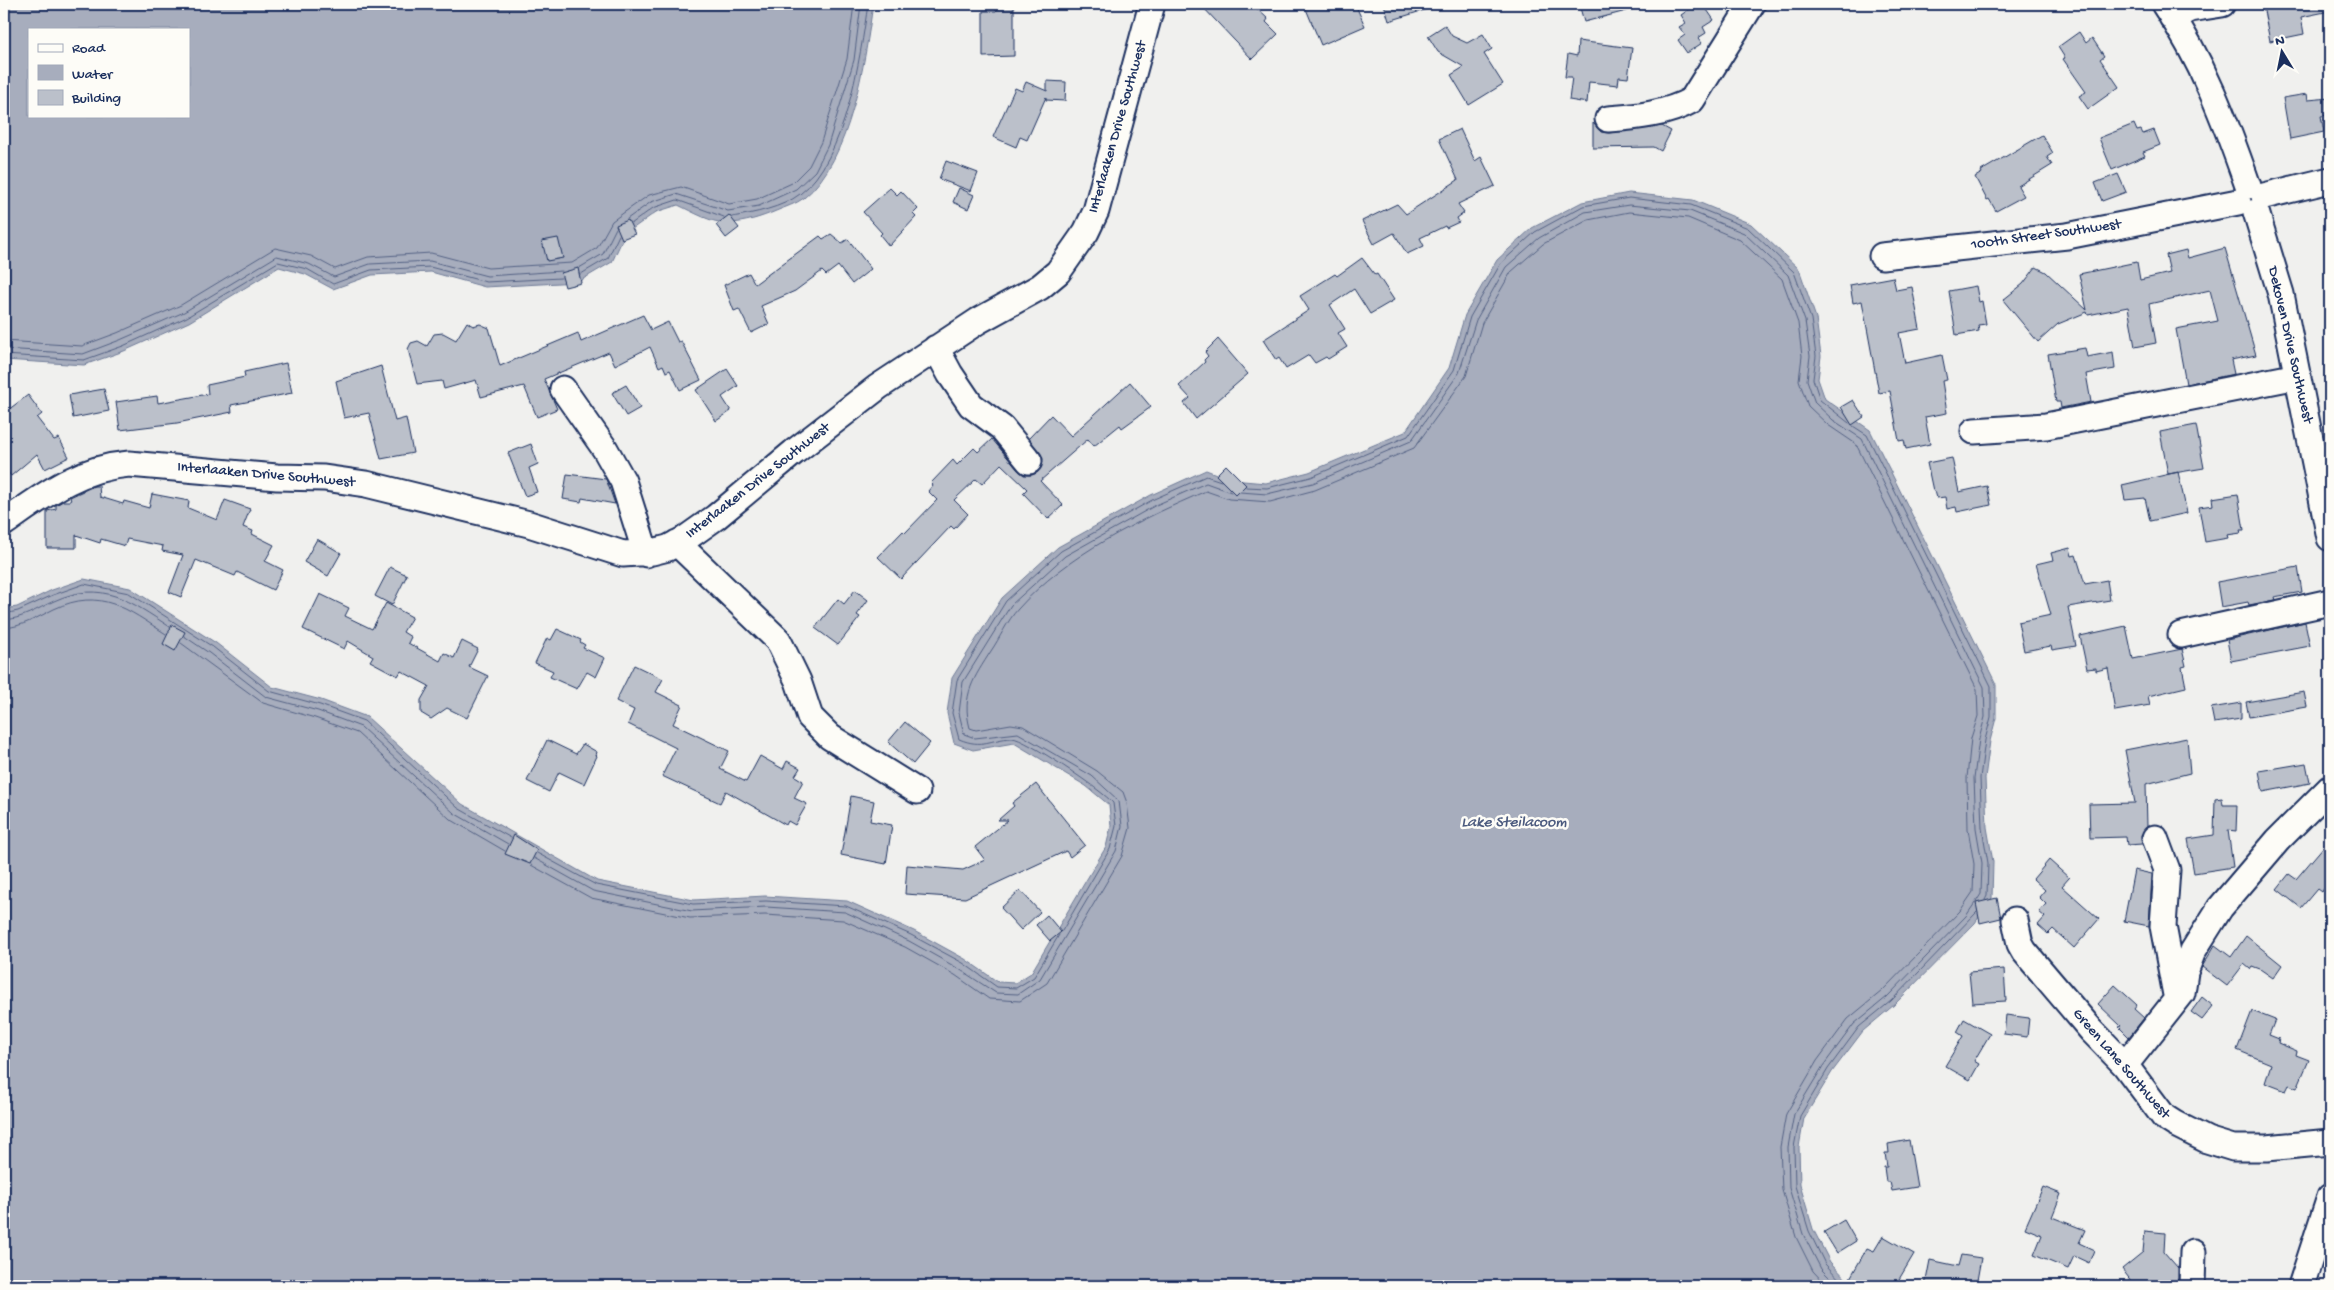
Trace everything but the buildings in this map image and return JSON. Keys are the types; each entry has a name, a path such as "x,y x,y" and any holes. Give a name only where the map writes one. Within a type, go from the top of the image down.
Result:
{"street":[{"name":"Interlaaken Drive Southwest","path":"4,522 80,474 110,465 129,464 277,477 324,478 366,484 529,524 617,552 646,554 668,548 716,517 794,452 878,387 978,320 1040,287 1058,272 1086,232 1096,211 1152,4"},
{"path":"1608,119 1629,118 1677,108 1692,100 1752,4"},
{"path":"2168,10 2222,4"},
{"name":"Dekoven Drive Southwest","path":"2168,10 2208,82 2225,121 2252,199 2281,294 2330,538"},
{"name":"100th Street Southwest","path":"1882,256 2067,236 2252,199 2330,180"},
{"path":"936,348 950,374 971,405 1002,428 1029,461"},
{"path":"1974,431 2046,426 2238,390 2298,376"},
{"path":"563,389 605,449 623,481 646,554"},
{"path":"677,542 778,640 798,681 810,717 830,737 917,791"},
{"path":"2181,635 2330,602"},
{"path":"2125,1065 2182,993 2185,972 2193,951 2220,908 2278,840 2330,788"},
{"path":"2155,838 2167,870 2163,926 2176,1000"},
{"name":"Green Lane Southwest","path":"2014,920 2020,944 2024,951 2092,1031 2125,1065 2164,1117 2221,1146 2233,1148 2267,1148 2330,1142"},
{"path":"2301,1286 2330,1197"},
{"path":"2192,1286 2193,1252"}],"water":[{"path":"4,4 873,4 860,80 844,135 833,160 820,181 798,202 747,221 734,223 722,223 709,219 678,205 656,212 625,234 612,262 578,282 485,287 431,272 372,275 333,289 305,274 279,267 189,322 124,351 84,365 4,360"},
{"name":"Lake Steilacoom","path":"1629,193 1693,200 1751,224 1799,269 1816,318 1821,356 1818,379 1825,399 1870,430 1996,684 1996,718 1990,741 1985,778 1987,827 1993,862 1992,898 1975,923 1894,1005 1863,1031 1832,1072 1804,1118 1799,1147 1800,1185 1813,1229 1830,1262 1853,1286 4,1286 4,609 17,607 52,590 84,579 130,588 216,643 272,687 321,700 367,717 462,804 597,881 694,900 765,896 847,901 914,931 965,959 998,982 1015,983 1031,973 1106,847 1111,826 1109,805 1086,786 1014,743 973,750 954,743 947,713 952,678 1002,598 1058,547 1151,495 1206,470 1232,480 1266,483 1309,472 1405,432 1449,368 1465,315 1497,260 1532,228 1582,202"}]}
